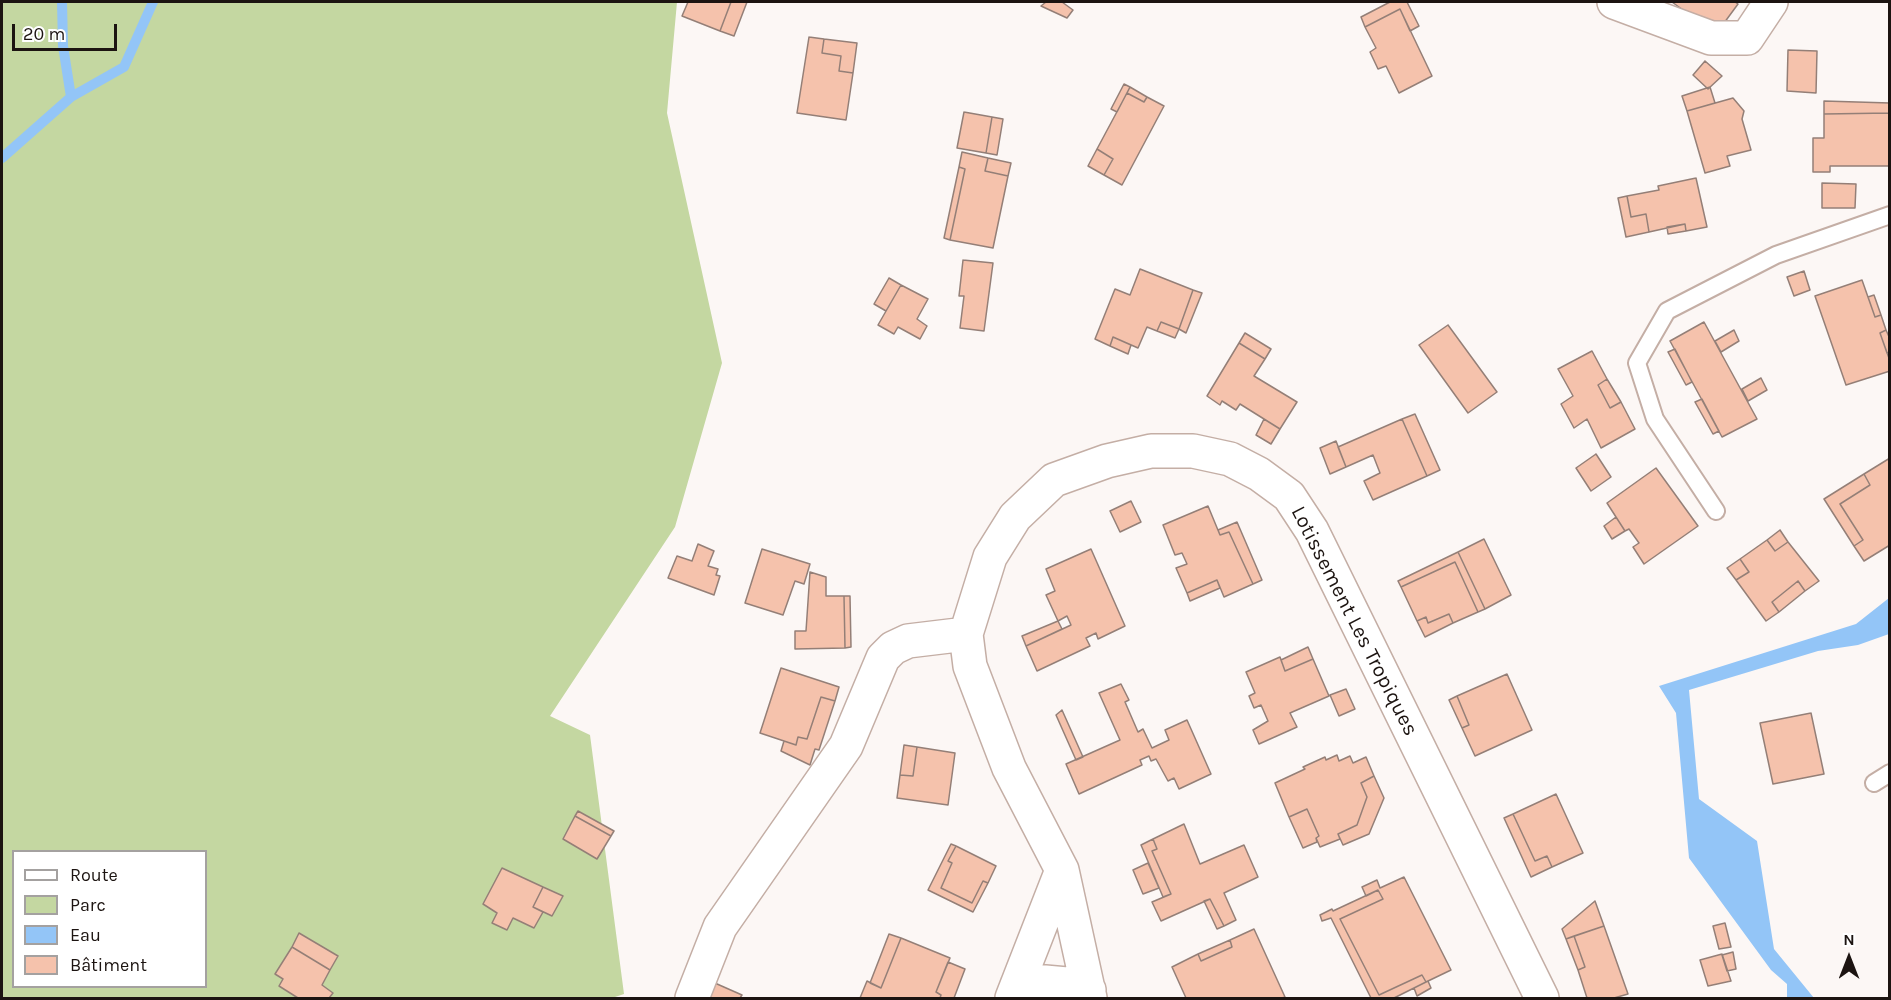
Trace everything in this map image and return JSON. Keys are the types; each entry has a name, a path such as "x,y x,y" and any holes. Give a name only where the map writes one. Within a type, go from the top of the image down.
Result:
{"street":[{"path":"1614,2 1711,38 1747,38 1771,2"},
{"name":"Lotissement Les Tropiques","path":"1090,994 1062,870 1009,768 970,666 966,634 990,557 1015,517 1054,480 1107,461 1151,451 1193,451 1230,459 1259,474 1289,496 1312,531 1542,999"},
{"path":"692,999 720,927 846,746 883,658 893,648 908,641 966,634"},
{"path":"1014,992 1062,870"},
{"path":"1014,992 1045,982 1067,984 1090,994"}],"lane":[{"path":"1716,511 1655,419 1637,363 1667,311 1776,255 1890,215"},
{"path":"1874,783 1890,773"}],"green space":[{"path":"2,2 677,2 667,113 722,363 675,527 550,716 590,735 624,994 612,998 2,998"}],"water":[{"path":"1889,598 1889,634 1858,645 1818,651 1689,690 1699,799 1757,841 1774,949 1814,998 1787,998 1787,984 1771,970 1689,858 1676,713 1659,686 1856,624"}],"building":[{"path":"688,2 731,2 720,31 682,16"},
{"path":"731,2 747,2 734,36 720,31"},
{"path":"1046,2 1062,2 1073,10 1067,18 1041,6"},
{"path":"1390,2 1407,2 1419,26 1410,31 1400,9 1365,27 1361,17"},
{"path":"1672,2 1735,2 1738,4 1716,34"},
{"path":"1400,9 1432,76 1399,93 1386,66 1378,69 1370,52 1376,48 1365,27"},
{"path":"809,37 824,39 822,53 841,56 839,71 853,73 846,120 797,113"},
{"path":"824,39 857,43 853,73 839,71 841,56 822,53"},
{"path":"1788,50 1817,51 1816,93 1787,91"},
{"path":"1705,61 1722,76 1708,89 1693,75"},
{"path":"1124,84 1130,87 1117,112 1111,109"},
{"path":"1130,87 1147,97 1144,102 1127,93"},
{"path":"1710,87 1715,103 1687,111 1682,96"},
{"path":"1127,93 1144,102 1147,97 1164,106 1122,185 1104,175 1113,159 1097,149"},
{"path":"1733,98 1744,111 1742,119 1751,150 1727,156 1730,166 1705,173 1687,111"},
{"path":"1824,101 1890,103 1890,113 1824,114"},
{"path":"964,112 992,117 986,153 957,148"},
{"path":"1890,113 1890,166 1830,166 1830,172 1813,172 1813,138 1824,138 1824,114"},
{"path":"992,117 1003,119 997,155 986,153"},
{"path":"1097,149 1113,159 1104,175 1088,166"},
{"path":"962,152 988,158 985,171 1008,176 993,248 950,240 965,169 959,167"},
{"path":"988,158 1011,163 1008,176 985,171"},
{"path":"959,167 965,169 950,240 944,238"},
{"path":"1696,178 1707,227 1686,231 1685,224 1649,232 1646,214 1631,217 1627,196 1659,190 1658,186"},
{"path":"1822,183 1856,184 1855,208 1822,208"},
{"path":"1627,196 1631,217 1646,214 1649,232 1626,237 1618,198"},
{"path":"1685,224 1686,231 1668,234 1667,227"},
{"path":"963,260 993,263 984,331 960,328 964,296 959,296"},
{"path":"1140,269 1193,290 1179,329 1161,322 1157,331 1147,327 1138,348 1113,337 1110,346 1095,339 1115,289 1130,295"},
{"path":"1804,271 1810,290 1794,296 1787,277"},
{"path":"889,278 901,285 886,311 874,304"},
{"path":"1862,280 1875,317 1881,315 1886,330 1880,333 1890,361 1890,371 1846,385 1815,296"},
{"path":"901,285 928,299 917,319 927,326 920,339 898,327 894,334 878,325"},
{"path":"1193,290 1202,293 1186,333 1179,329"},
{"path":"1874,295 1881,315 1875,317 1868,297"},
{"path":"1161,322 1179,329 1175,338 1157,331"},
{"path":"1704,322 1757,419 1722,437 1670,341"},
{"path":"1448,325 1497,392 1468,413 1419,345"},
{"path":"1734,330 1739,341 1721,352 1715,341"},
{"path":"1886,330 1890,339 1890,352 1887,353 1880,333"},
{"path":"1245,333 1271,349 1265,359 1239,343"},
{"path":"1113,337 1131,345 1128,354 1110,346"},
{"path":"1239,343 1265,359 1254,376 1297,402 1280,429 1240,404 1236,410 1222,401 1220,405 1207,396"},
{"path":"1675,349 1692,382 1686,385 1668,352"},
{"path":"1592,351 1607,379 1598,385 1610,408 1621,402 1635,429 1601,448 1587,419 1574,428 1561,404 1573,396 1558,369"},
{"path":"1761,378 1767,390 1748,401 1742,389"},
{"path":"1607,379 1621,402 1610,408 1598,385"},
{"path":"1702,399 1719,431 1713,434 1695,402"},
{"path":"1415,414 1440,470 1427,476 1402,419"},
{"path":"1264,419 1280,429 1271,444 1256,435"},
{"path":"1402,419 1427,476 1373,500 1364,481 1380,473 1373,455 1346,467 1338,447"},
{"path":"1336,441 1346,467 1330,474 1320,448"},
{"path":"1596,454 1611,477 1591,491 1576,468"},
{"path":"1890,458 1890,545 1864,561 1854,546 1863,540 1840,504 1870,485 1864,474"},
{"path":"1656,468 1698,526 1644,564 1633,547 1639,543 1629,529 1625,531 1607,503"},
{"path":"1864,474 1870,485 1840,504 1863,540 1854,546 1824,499"},
{"path":"1131,501 1141,522 1120,532 1110,511"},
{"path":"1208,506 1220,535 1229,532 1253,584 1224,597 1217,580 1187,593 1176,568 1187,564 1182,553 1175,555 1163,525"},
{"path":"1616,517 1625,531 1612,539 1604,526"},
{"path":"1237,522 1262,580 1253,584 1229,532 1220,535 1218,530"},
{"path":"1780,530 1788,542 1775,551 1767,540"},
{"path":"1484,539 1511,595 1485,609 1458,552"},
{"path":"1767,540 1775,551 1788,542 1819,581 1805,591 1798,581 1772,602 1779,612 1766,621 1736,580 1749,572 1740,559"},
{"path":"698,544 714,551 708,566 718,569 716,575 720,576 714,595 668,578 677,556 692,561"},
{"path":"762,549 810,564 804,584 795,581 783,615 745,603"},
{"path":"1091,549 1125,626 1098,639 1096,633 1086,638 1090,646 1037,671 1026,646 1071,625 1067,616 1058,621 1046,595 1055,591 1046,569"},
{"path":"1458,552 1485,609 1478,612 1455,562 1401,587 1398,581"},
{"path":"1740,559 1749,572 1736,580 1727,568"},
{"path":"1455,562 1478,612 1453,623 1449,614 1428,623 1426,617 1417,621 1401,587"},
{"path":"810,572 826,577 826,596 844,596 845,648 795,649 795,631 806,631"},
{"path":"1217,580 1220,588 1190,601 1187,593"},
{"path":"1798,581 1805,591 1779,612 1772,602"},
{"path":"844,596 850,596 851,647 845,648"},
{"path":"1449,614 1453,623 1425,637 1417,621 1426,617 1428,623"},
{"path":"1058,621 1062,629 1026,646 1022,636"},
{"path":"1308,647 1313,659 1285,671 1281,660"},
{"path":"1280,657 1285,671 1313,659 1329,696 1290,713 1297,727 1259,744 1253,730 1268,721 1261,705 1254,708 1249,696 1255,693 1246,672"},
{"path":"781,668 839,687 835,701 821,697 807,739 798,737 796,745 760,733"},
{"path":"1507,674 1532,730 1475,756 1462,728 1469,725 1457,696"},
{"path":"1121,684 1129,700 1125,702 1138,732 1143,729 1152,748 1169,740 1165,730 1187,720 1211,774 1179,789 1174,778 1168,781 1156,759 1151,761 1149,756 1140,760 1142,765 1079,794 1066,764 1120,740 1099,693"},
{"path":"1346,689 1355,709 1339,716 1330,695"},
{"path":"1457,696 1469,725 1462,728 1449,700"},
{"path":"821,697 835,701 819,750 815,749 810,765 781,751 784,741 796,745 798,737 807,739"},
{"path":"1062,710 1083,757 1076,760 1056,715"},
{"path":"1811,713 1824,774 1773,784 1760,723"},
{"path":"904,745 917,747 913,776 900,775"},
{"path":"917,747 955,753 948,805 897,798 900,775 913,776"},
{"path":"1337,755 1339,761 1350,756 1353,763 1366,757 1374,776 1361,783 1367,797 1357,825 1338,834 1340,839 1320,847 1316,838 1319,836 1307,809 1289,817 1275,783 1325,757 1326,760"},
{"path":"1374,776 1384,798 1369,834 1343,845 1338,834 1357,825 1367,797 1361,783"},
{"path":"1556,794 1583,853 1552,867 1547,856 1535,861 1513,814"},
{"path":"1307,809 1319,836 1316,838 1317,842 1303,848 1289,817"},
{"path":"578,811 614,831 611,836 575,816"},
{"path":"1513,814 1535,861 1547,856 1552,867 1531,877 1504,818"},
{"path":"575,816 611,836 597,859 563,839"},
{"path":"1184,824 1200,864 1244,845 1258,877 1224,893 1236,920 1224,926 1210,899 1161,921 1152,902 1171,894 1152,851 1157,849 1153,839"},
{"path":"1153,839 1157,849 1152,851 1171,894 1163,897 1141,845"},
{"path":"951,844 956,846 948,861 952,863 941,888 972,903 983,881 988,883 973,912 928,890"},
{"path":"956,846 996,866 988,883 983,881 972,903 941,888 952,863 948,861"},
{"path":"1148,863 1159,888 1143,894 1133,870"},
{"path":"502,868 543,887 533,907 543,912 534,928 513,918 507,930 492,923 497,913 483,904"},
{"path":"1404,877 1451,970 1426,982 1422,975 1379,995 1340,919 1383,899 1378,890 1366,896 1362,887 1377,880 1380,888"},
{"path":"543,887 563,896 552,916 533,907"},
{"path":"1378,890 1383,899 1340,919 1379,995 1422,975 1426,982 1394,998 1371,998 1331,918 1322,921 1320,915"},
{"path":"1210,899 1224,926 1217,929 1204,901"},
{"path":"1595,901 1604,926 1566,939 1562,929"},
{"path":"1725,923 1731,947 1719,949 1713,926"},
{"path":"1604,926 1628,994 1614,998 1587,998 1578,970 1585,967 1574,936"},
{"path":"1254,929 1285,997 1186,998 1172,967 1198,954 1201,961 1232,947 1230,940"},
{"path":"299,933 338,956 330,970 292,947"},
{"path":"889,934 901,938 881,988 870,983"},
{"path":"1574,936 1585,967 1578,970 1566,939"},
{"path":"901,938 950,958 936,992 941,995 940,998 860,998 867,981 881,988"},
{"path":"1230,940 1232,947 1201,961 1198,954"},
{"path":"292,947 330,970 322,985 333,993 329,998 298,998 279,986 283,979 275,974"},
{"path":"1733,952 1736,969 1727,971 1722,955"},
{"path":"1722,954 1731,981 1708,986 1700,960"},
{"path":"948,962 965,969 954,998 940,998 941,995 936,992"},
{"path":"708,980 742,995 740,998 700,998"},
{"path":"1428,981 1431,988 1417,996 1414,988"}],"waterway":[{"path":"62,2 63,46 71,97"},
{"path":"2,158 71,97 124,67 153,2"}]}
